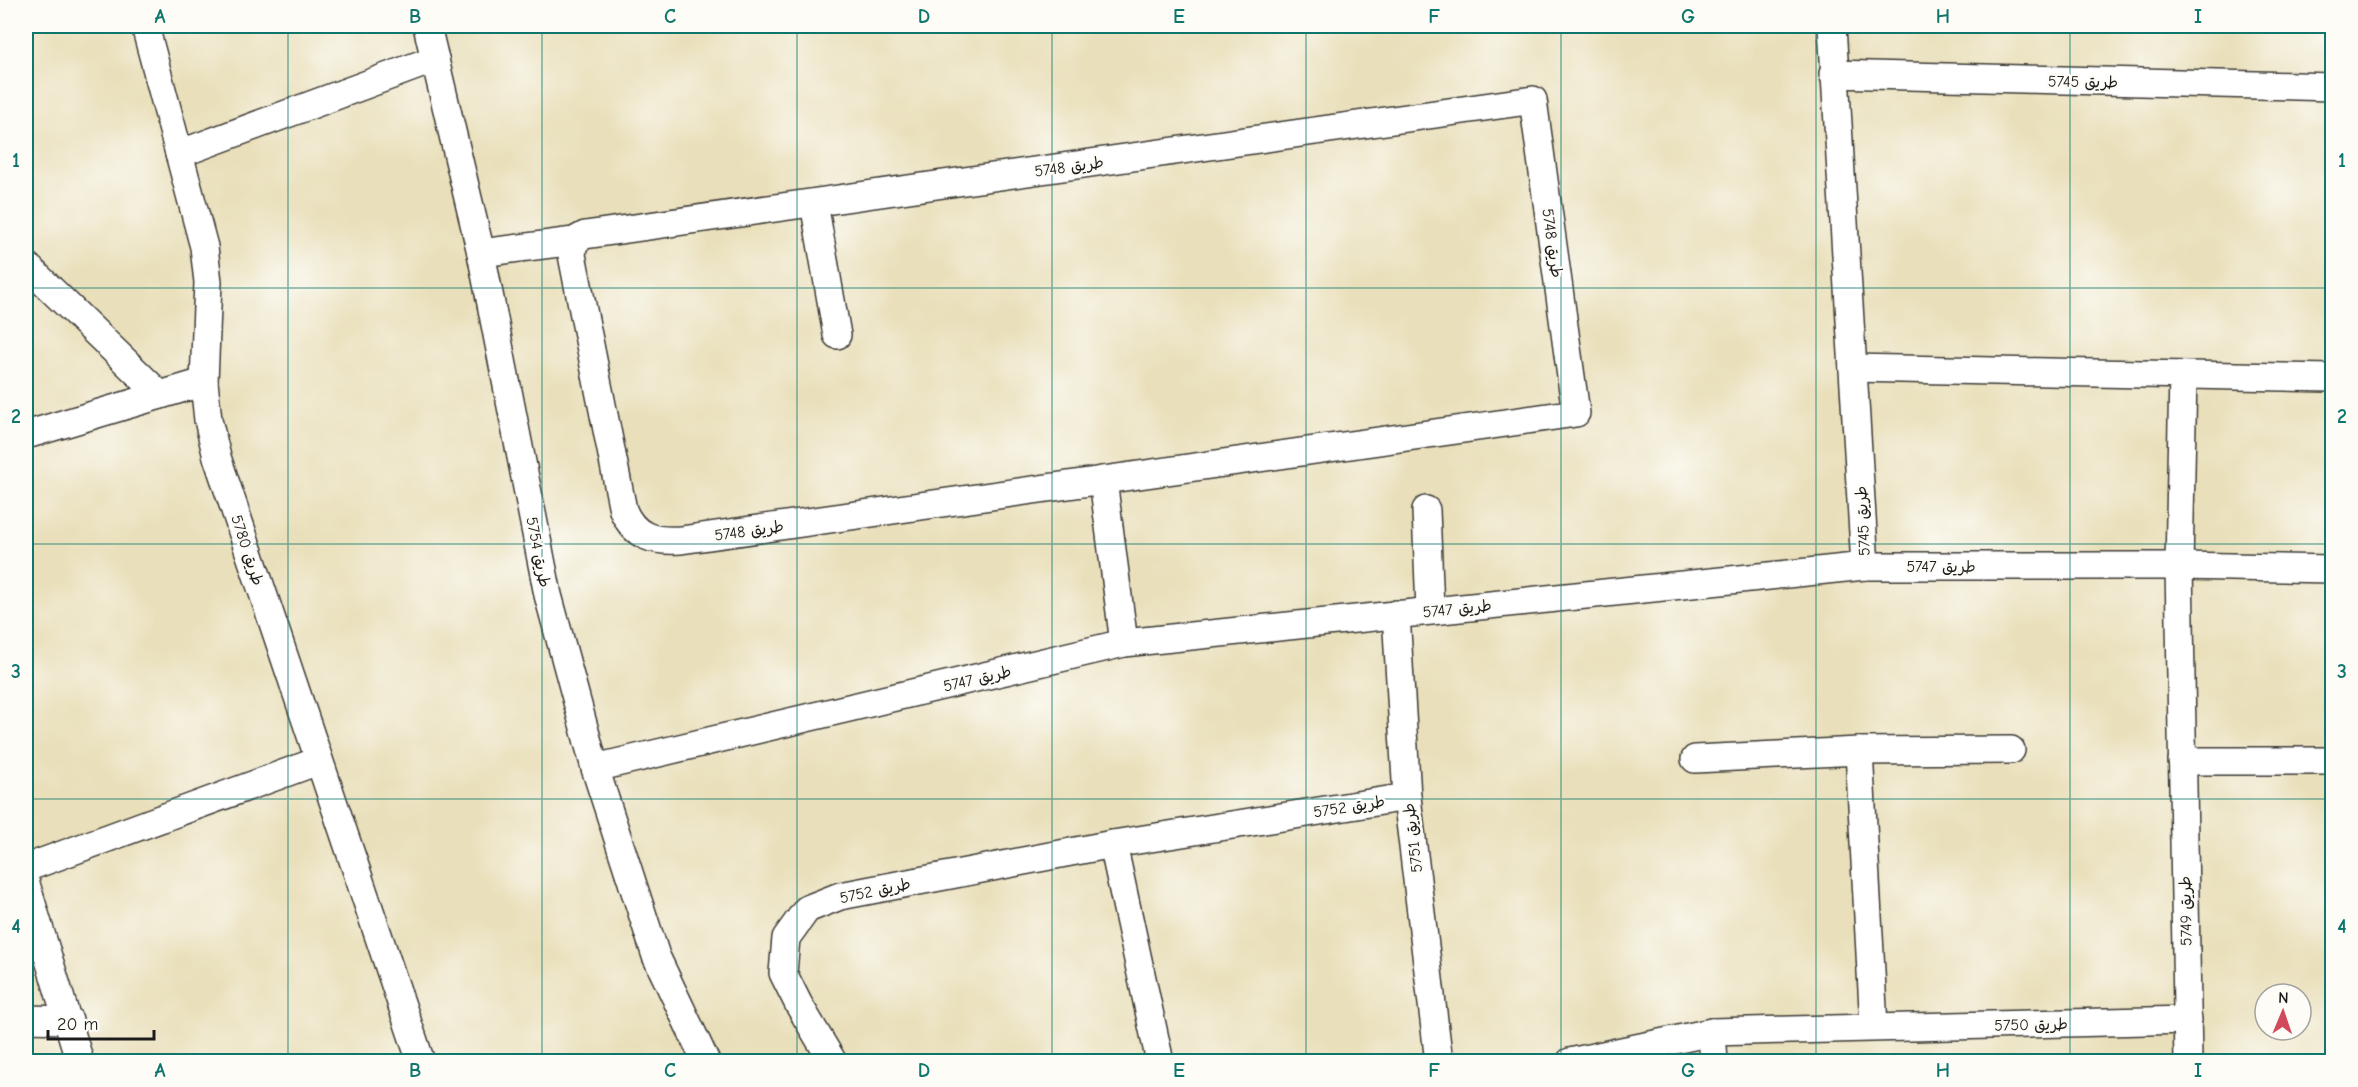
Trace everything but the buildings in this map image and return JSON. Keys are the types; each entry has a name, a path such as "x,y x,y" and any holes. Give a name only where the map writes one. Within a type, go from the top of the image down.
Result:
{"street":[{"name":"طريق 5780","path":"145,26 204,247 208,282 204,382 208,420 217,457 421,1062"},
{"name":"طريق 5754","path":"427,26 481,253 548,595 595,768 656,956 706,1062"},
{"name":"طريق 5745","path":"1832,26 1833,74 1865,566"},
{"path":"179,154 435,59"},
{"name":"طريق 5745","path":"1833,74 2332,87"},
{"name":"طريق 5748","path":"481,253 574,241 585,235 1533,100 1576,413 681,540 668,541 644,537 628,521 623,510 572,255 574,241"},
{"path":"814,203 837,334"},
{"path":"26,265 160,395"},
{"path":"1853,368 2332,378"},
{"name":"طريق 5749","path":"2183,375 2179,566 2188,1062"},
{"path":"26,435 204,382"},
{"path":"1103,480 1124,643"},
{"path":"1426,510 1431,610"},
{"name":"طريق 5747","path":"595,768 1124,643 1865,566 2179,566 2332,569"},
{"name":"طريق 5751","path":"1396,614 1407,797 1439,1062"},
{"path":"1695,759 1858,752 2011,750"},
{"path":"1858,752 1874,1027"},
{"path":"26,868 318,760"},
{"path":"2182,761 2332,761"},
{"name":"طريق 5752","path":"833,1062 783,973 786,938 807,909 840,896 1113,844 1407,797"},
{"path":"1113,844 1160,1062"},
{"path":"26,884 80,1062"},
{"path":"26,1019 69,1020"},
{"name":"طريق 5750","path":"1570,1062 1712,1032 2188,1020"},
{"path":"1712,1032 1714,1062"}]}
